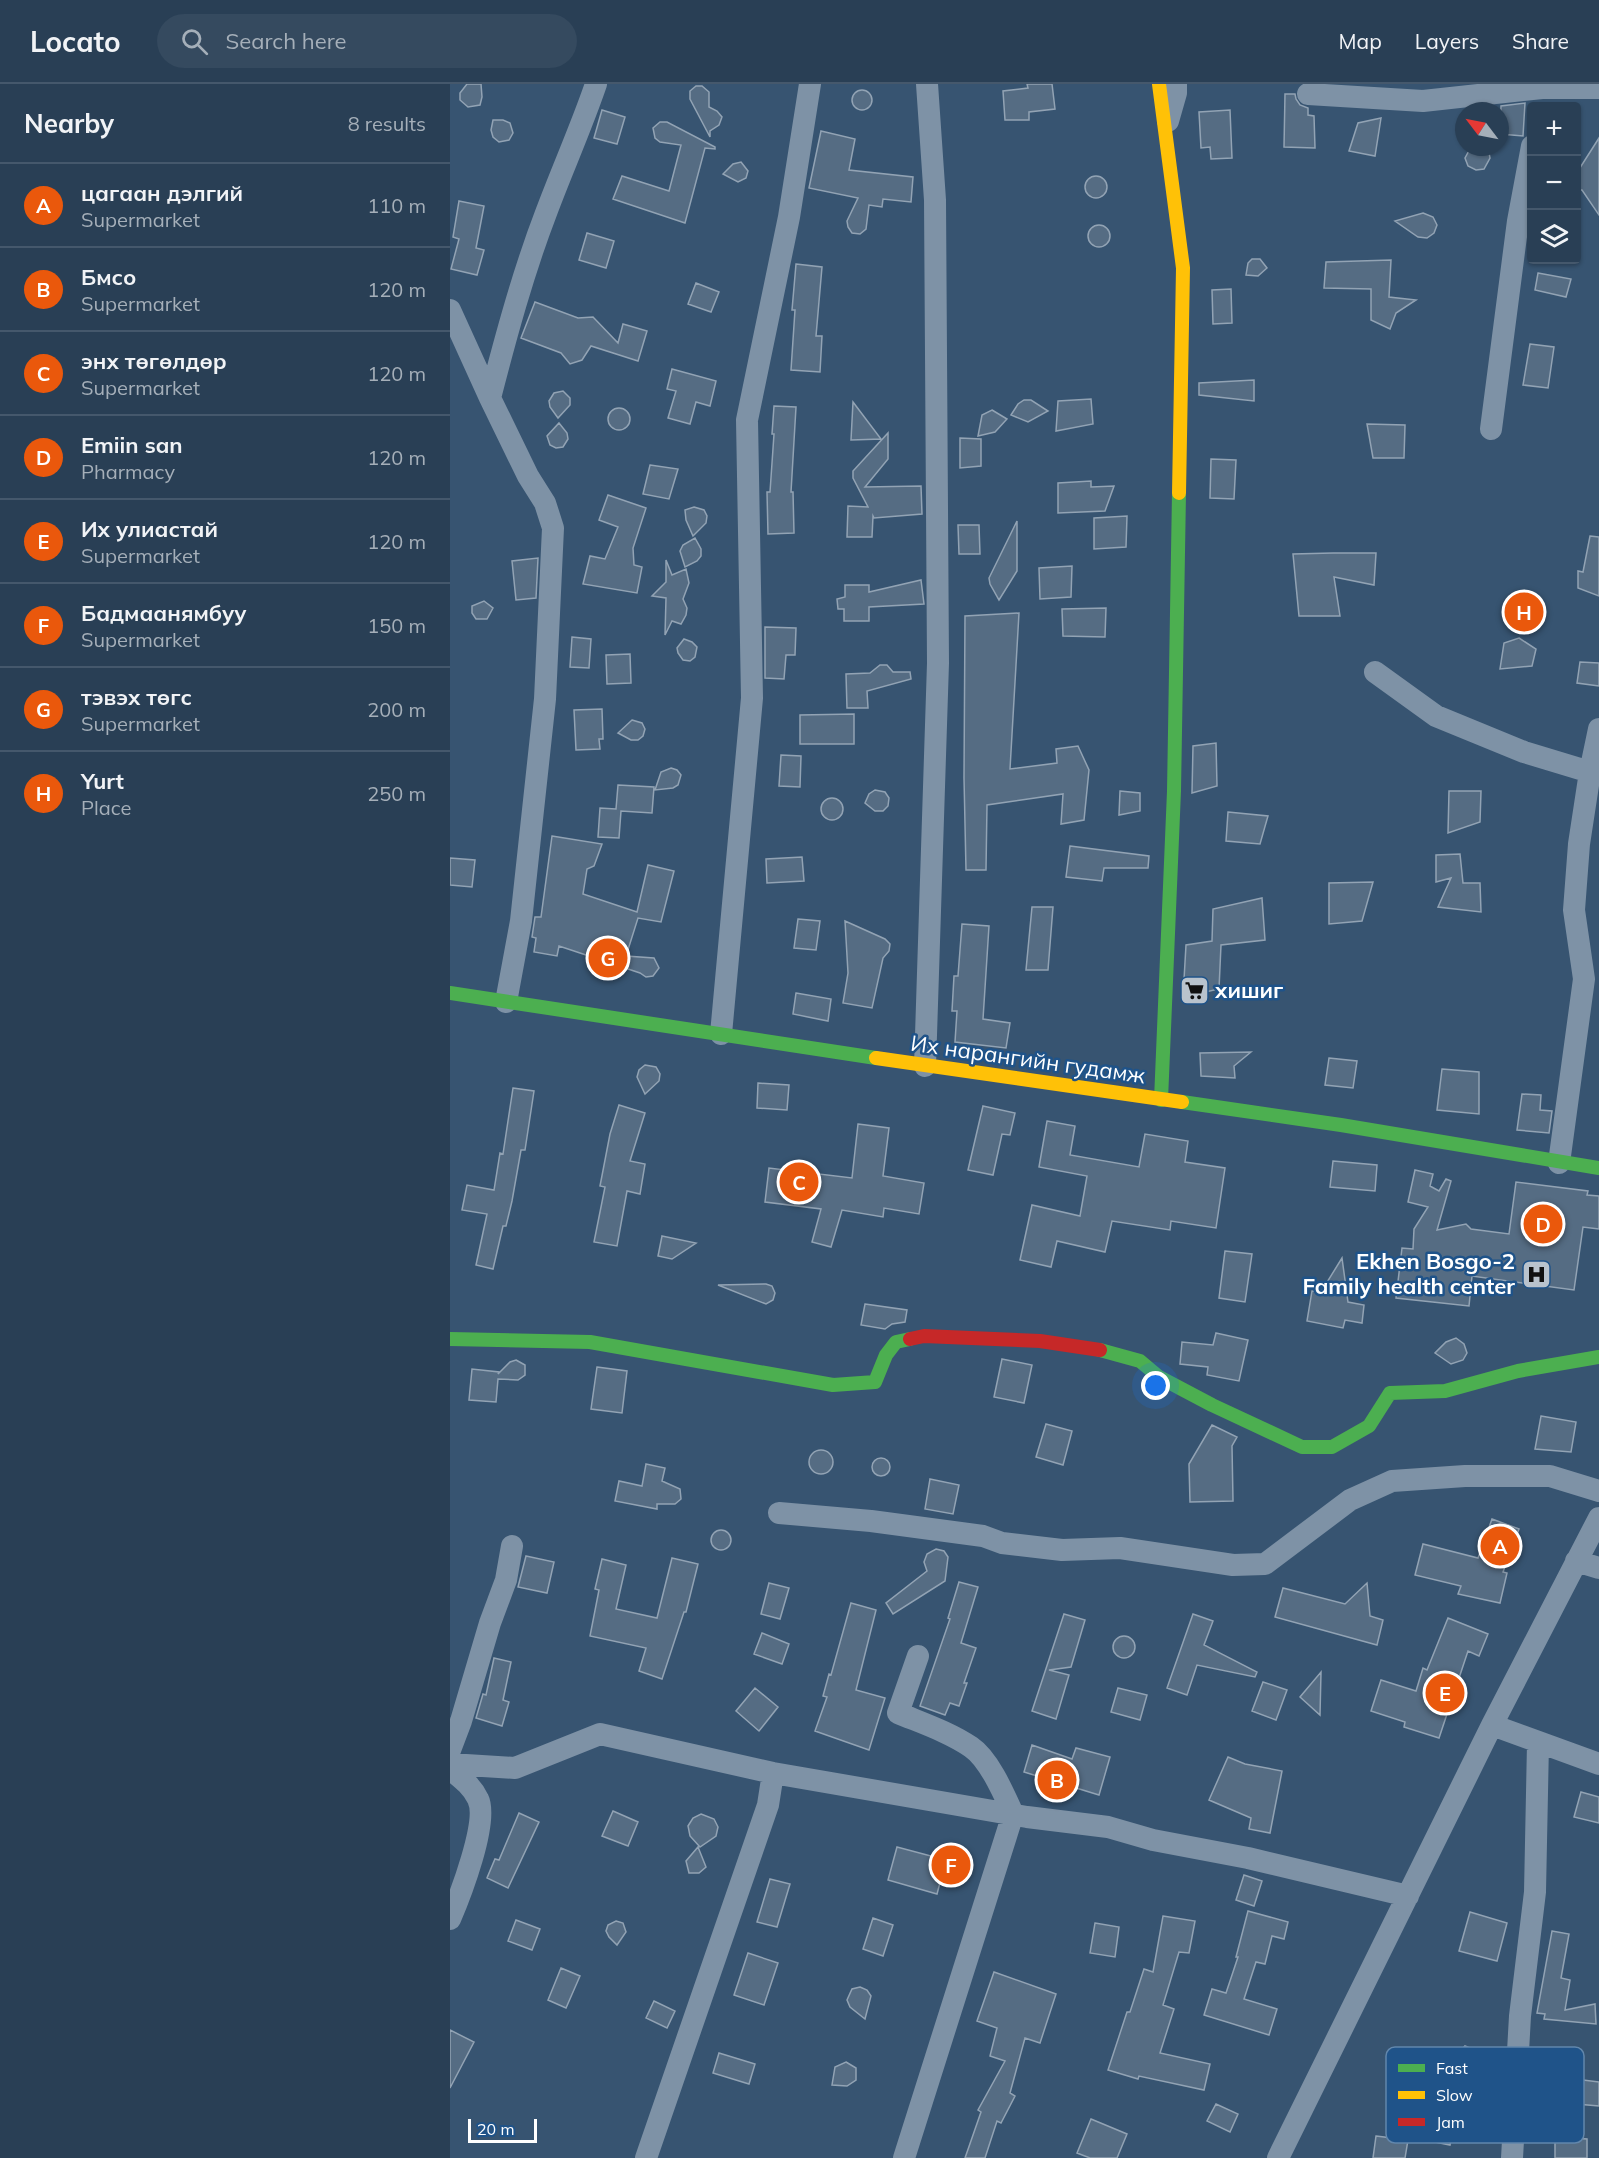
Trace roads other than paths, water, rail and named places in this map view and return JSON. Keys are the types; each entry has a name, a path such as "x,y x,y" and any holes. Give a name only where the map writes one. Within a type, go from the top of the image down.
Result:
{"street":[{"path":"490,399 509,325 545,215 596,84"},
{"path":"721,1034 752,698 747,420 789,217 810,84"},
{"path":"925,1066 938,663 935,200 927,84"},
{"path":"1159,84 1183,268 1174,791 1161,1100"},
{"path":"1166,128 1176,93 1176,84"},
{"path":"1308,94 1423,101 1540,97 1599,88"},
{"path":"1491,429 1518,221 1530,156"},
{"path":"450,310 490,399 528,476 545,503 553,528 545,699 521,921 506,1002"},
{"path":"1375,672 1436,716 1524,752 1590,772"},
{"path":"1559,1163 1584,979 1574,910 1579,844 1599,729"},
{"name":"Их нарангийн гудамж","path":"450,993 925,1066 1341,1125 1599,1168"},
{"path":"450,1339 590,1342 833,1385 875,1382 886,1355 896,1342 924,1336 1040,1341 1092,1348 1140,1361 1160,1377 1201,1399 1302,1447 1332,1447 1369,1425 1390,1393 1445,1391 1518,1371 1565,1365 1599,1357"},
{"path":"779,1513 871,1521 971,1534 1002,1543 1062,1551 1120,1548 1233,1565 1265,1564 1350,1500 1392,1481 1465,1476 1550,1476 1599,1491"},
{"path":"1278,2158 1492,1725 1599,1518"},
{"path":"450,1750 506,1580 512,1546"},
{"path":"1576,1561 1599,1568"},
{"path":"904,2158 1013,1814 999,1780 973,1748 898,1713 918,1656"},
{"path":"1492,1725 1599,1764"},
{"path":"450,1766 515,1768 600,1734 773,1773 1027,1817 1108,1827 1153,1840 1248,1858 1408,1896"},
{"path":"1518,2047 1535,1892 1538,1743"},
{"path":"450,1766 468,1784 480,1801 482,1824 450,1919"},
{"path":"646,2158 768,1805 773,1773"},
{"path":"1512,2158 1513,2143"}],"place":[{"name":"Yurt","path":"1524,612"},
{"name":"тэвэх төгс","path":"608,958"},
{"name":"хишиг","path":"1194,990"},
{"name":"энх төгөлдөр","path":"799,1182"},
{"name":"Emiin san","path":"1543,1224"},
{"name":"Ekhen Bosgo-2 Family health center","path":"1536,1274"},
{"name":"цагаан дэлгий","path":"1500,1546"},
{"name":"Их улиастай","path":"1445,1693"},
{"name":"Бмсо","path":"1057,1780"},
{"name":"Бадмаанямбуу","path":"951,1865"}]}
